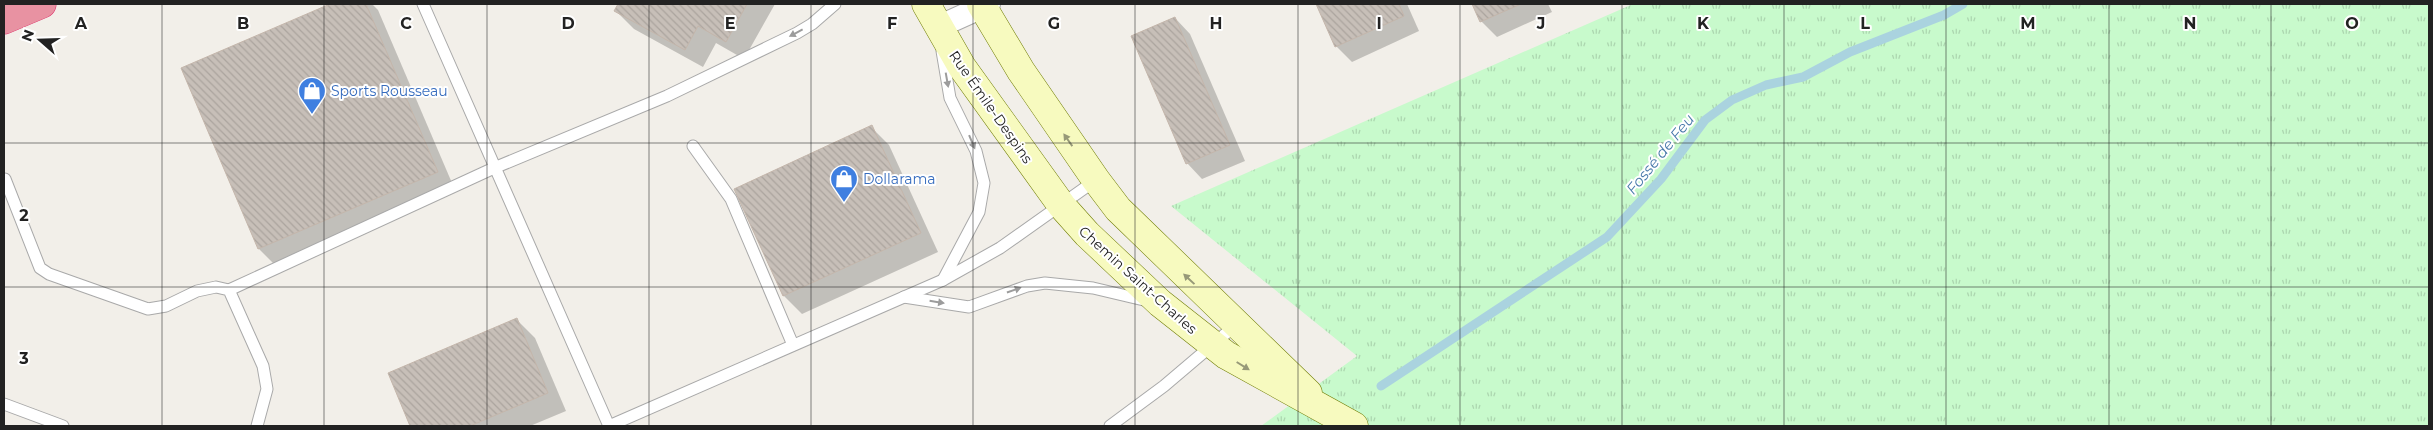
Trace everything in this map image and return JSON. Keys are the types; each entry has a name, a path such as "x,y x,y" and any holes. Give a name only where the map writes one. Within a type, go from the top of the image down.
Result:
{"highway":[{"path":"4,20 42,4"}],"main road":[{"path":"984,5 1021,70 1096,180"},
{"name":"Rue Émile-Despins","path":"932,15 962,68 1062,206"},
{"name":"Chemin Saint-Charles","path":"1096,180 1130,222 1294,378 1322,409"},
{"name":"Chemin Saint-Charles","path":"1062,206 1086,234 1160,303 1212,345 1250,370 1354,426"}],"street":[{"path":"932,15 984,5"}],"lane":[{"path":"423,4 609,426 944,280 1000,248 1062,206 1096,180"},
{"path":"5,179 40,268 49,274 148,309 166,306 197,291 216,287 229,290 494,168 667,96 797,33 812,24 835,4"},
{"path":"932,15 950,98 976,151 984,183 979,212 944,280"},
{"path":"693,146 731,198 793,345"},
{"path":"904,296 969,307 1027,286 1045,283 1093,288 1160,303"},
{"path":"229,290 263,366 267,389 257,426"},
{"path":"1110,426 1164,386 1237,324"},
{"path":"4,404 62,426"}],"green space":[{"path":"1633,4 2429,4 2429,426 1261,426 1357,356 1171,206"}],"building":[{"path":"330,4 366,4 438,172 258,249 181,68"},
{"path":"618,4 747,4 726,42 698,26 685,50 614,11"},
{"path":"1316,4 1399,4 1404,16 1335,47"},
{"path":"1472,4 1521,4 1480,22"},
{"path":"1175,17 1230,145 1186,164 1131,36"},
{"path":"872,125 921,233 783,296 734,189"},
{"path":"517,318 548,393 470,426 410,426 388,373"}],"waterway":[{"name":"Fossé de Feu","path":"1381,386 1607,237 1661,179 1705,120 1732,100 1766,85 1803,77 1850,52 1944,15 1963,4"}],"place":[{"name":"Sports Rousseau","path":"312,115"},
{"name":"Dollarama","path":"844,203"}]}
